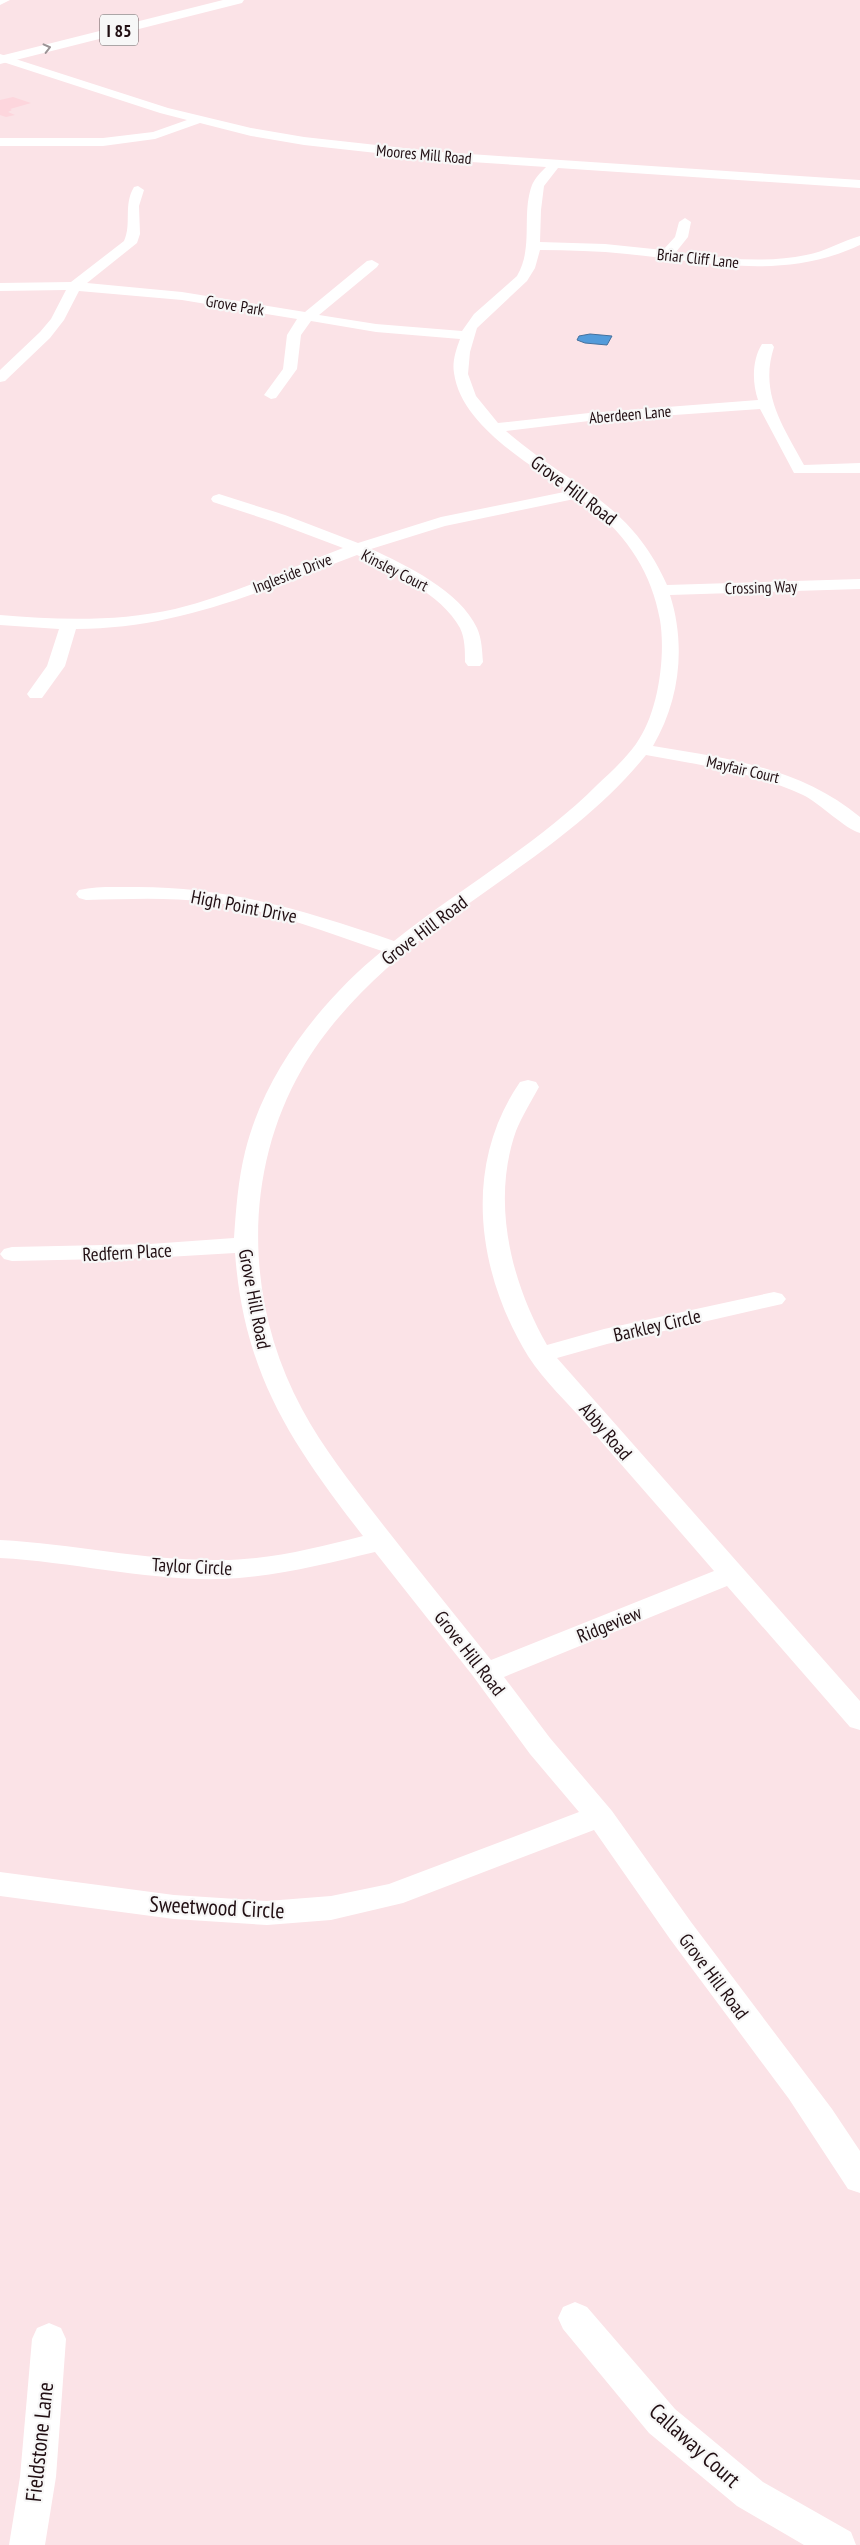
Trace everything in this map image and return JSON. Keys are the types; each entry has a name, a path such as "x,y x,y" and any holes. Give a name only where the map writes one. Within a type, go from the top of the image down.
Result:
{"main road":[{"path":"0,1 4,0"},
{"name":"I 85","path":"0,47 190,0"},
{"name":"I 85","path":"0,58 238,0"}],"street":[{"name":"Moores Mill Road","path":"0,58 35,68 138,104 198,120 312,142 490,160 548,175"},
{"path":"127,139 184,116"},
{"path":"0,142 81,143 127,139 155,135 198,120"},
{"path":"490,160 548,175 609,168 860,184"},
{"name":"Grove Hill Road","path":"548,175 538,246 542,260 531,278 469,336 461,354 461,372 465,389 476,407 495,428 580,493 611,514 629,534 650,563 661,590 670,633 669,673 662,707 641,749 589,806 550,840 396,949 363,977 325,1017 287,1074 268,1112 251,1168 243,1245 258,1334 275,1380 299,1427 332,1478 486,1673 537,1742 600,1816 664,1908 803,2093 860,2179"},
{"path":"0,378 45,335 57,320 76,286 130,243 134,234 132,206 138,190"},
{"path":"665,255 679,243 685,233 685,222"},
{"name":"Briar Cliff Lane","path":"538,246 602,248 729,262 779,261 831,252 860,240"},
{"path":"271,395 287,375 294,336 307,316 372,264"},
{"name":"Grove Park","path":"0,287 76,286 214,301 365,326 469,336"},
{"path":"767,347 762,359 761,375 766,404 799,470 860,468"},
{"name":"Aberdeen Lane","path":"495,428 589,416 766,404"},
{"name":"Ingleside Drive","path":"0,620 69,625 155,617 188,610 396,535 455,519 580,493"},
{"name":"Kinsley Court","path":"219,499 279,517 356,549 402,570 431,588 455,609 470,632 474,662"},
{"name":"Crossing Way","path":"661,590 860,584"},
{"path":"36,694 56,666 69,625"},
{"name":"Mayfair Court","path":"641,749 726,764 780,777 811,790 836,805 860,827"},
{"name":"High Point Drive","path":"86,894 187,894 227,899 299,916 396,949"},
{"name":"Abby Road","path":"528,1087 505,1132 496,1174 494,1217 504,1276 511,1298 540,1354 860,1720"},
{"name":"Redfern Place","path":"12,1254 150,1251 243,1245"},
{"name":"Barkley Circle","path":"540,1354 604,1337 774,1299"},
{"name":"Taylor Circle","path":"0,1549 36,1550 198,1570 254,1568 308,1560 381,1541"},
{"name":"Ridgeview","path":"486,1673 731,1574"},
{"name":"Sweetwood Circle","path":"0,1884 192,1908 267,1913 331,1908 392,1895 600,1816"},
{"name":"Callaway Court","path":"575,2318 662,2421 750,2494 838,2545"},
{"name":"Fieldstone Lane","path":"27,2545 38,2477 49,2339"}],"shaded area":[{"path":"13,97 31,103 10,109 12,110 8,112 15,115 6,117 0,115 0,100"}],"water":[{"path":"590,334 612,336 607,345 585,343 577,340 579,336"}]}
